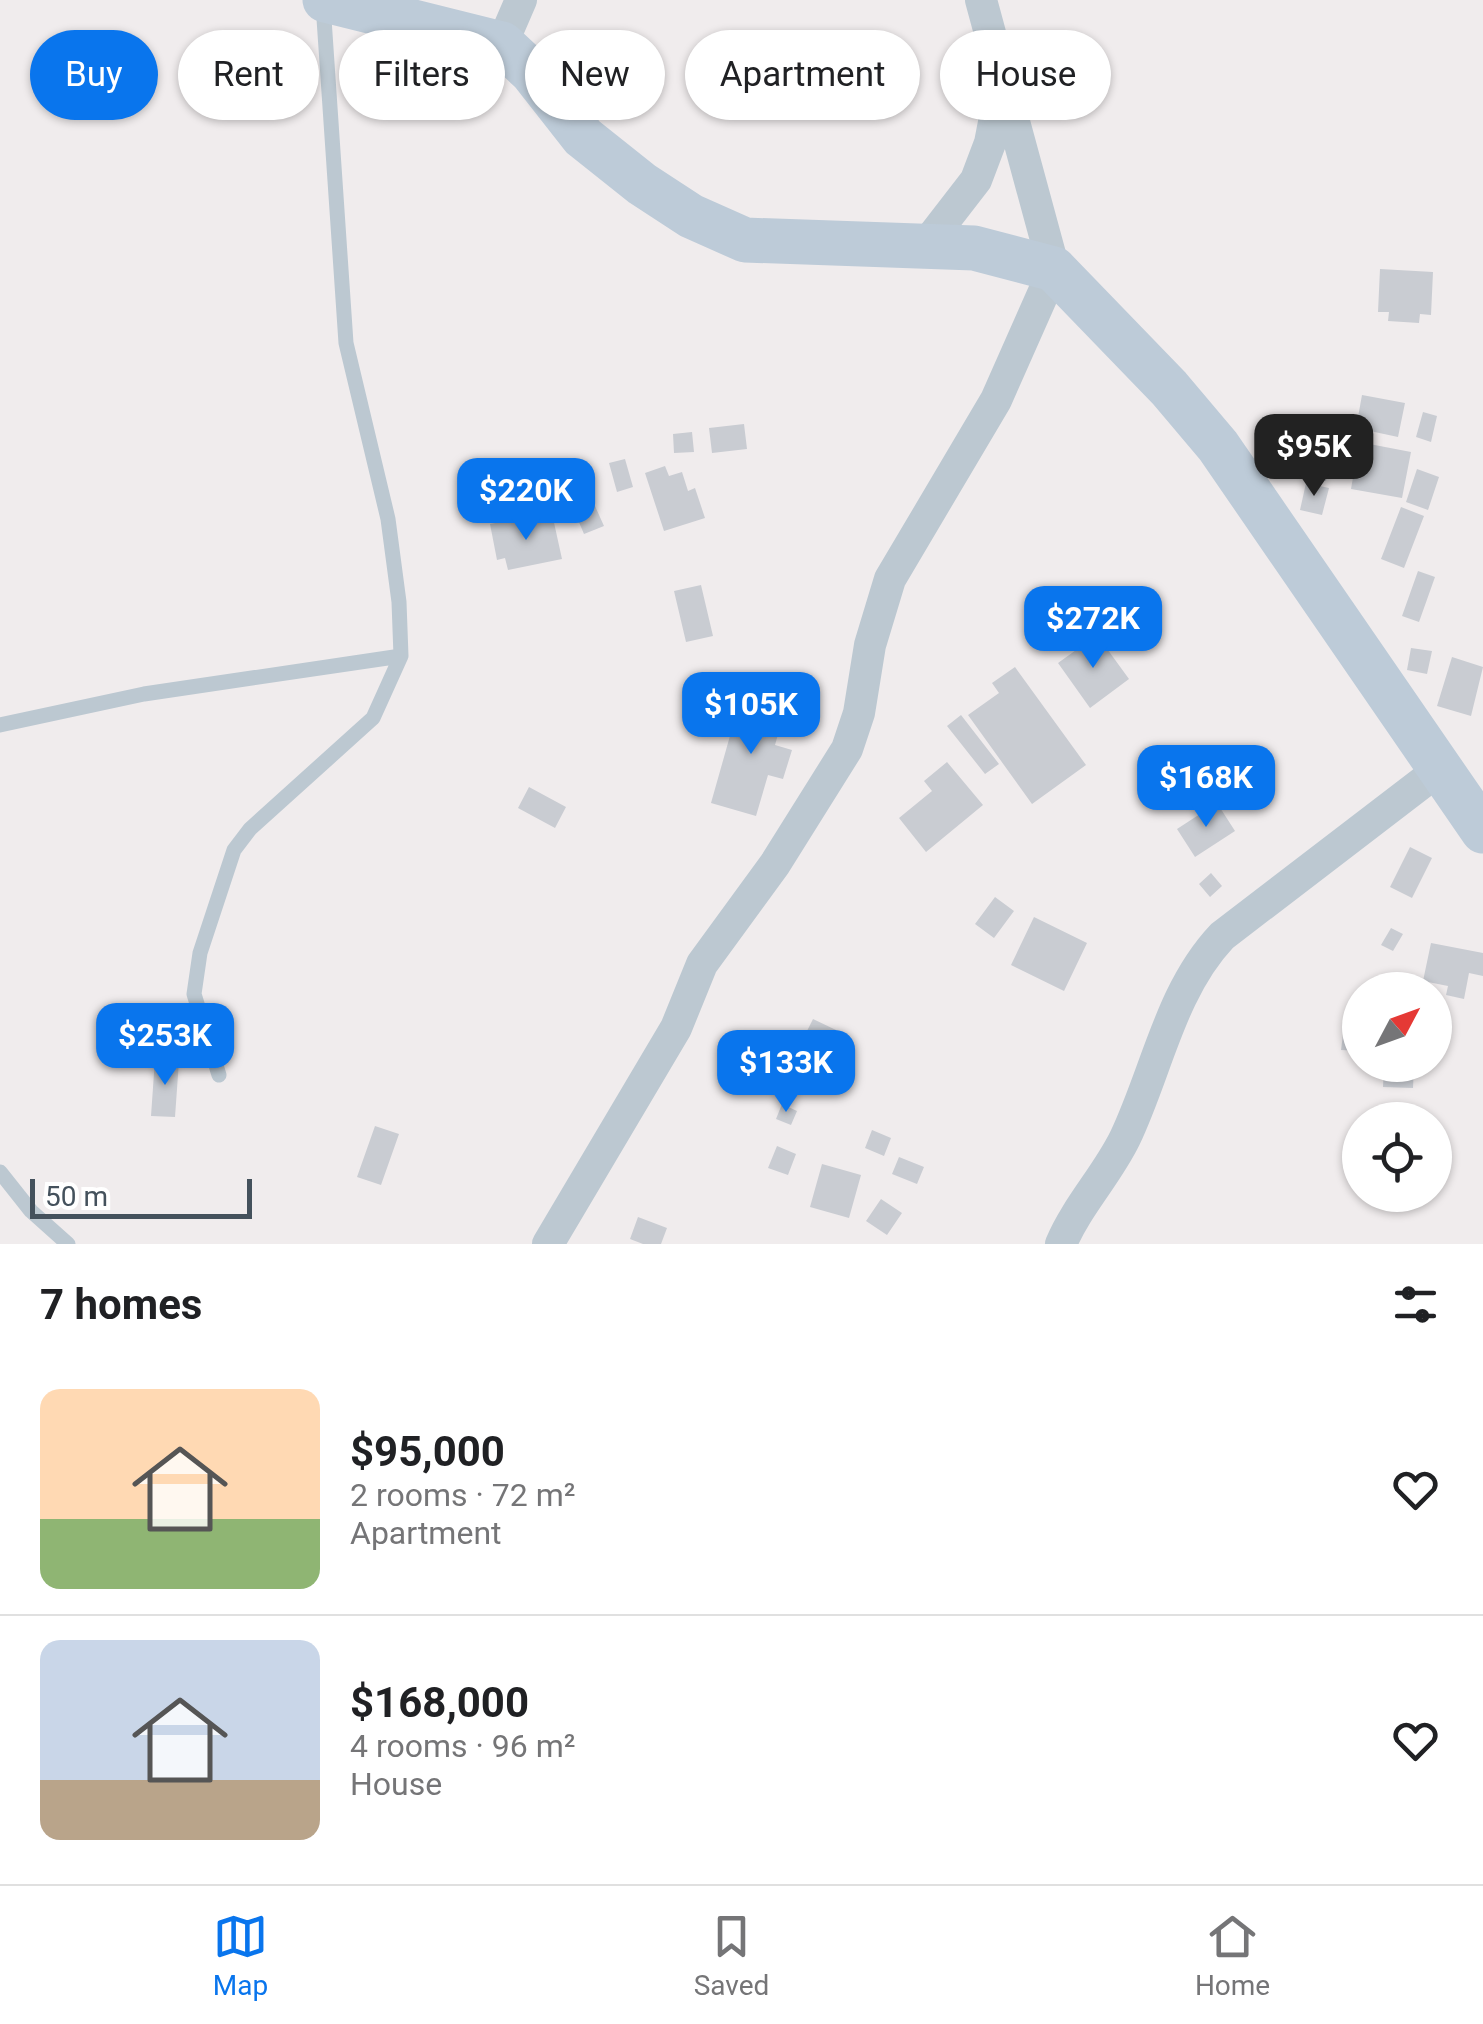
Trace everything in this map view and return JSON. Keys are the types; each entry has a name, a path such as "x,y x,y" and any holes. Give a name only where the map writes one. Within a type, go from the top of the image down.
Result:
{"street":[{"path":"324,0 445,30"},
{"path":"505,37 520,0"},
{"path":"981,0 989,30"},
{"path":"505,47 532,72 584,137 642,184 691,216 746,240 974,248 1054,269"},
{"path":"926,246 976,180 994,120"},
{"path":"1014,120 1054,269 1170,388 1218,446 1483,831"},
{"path":"548,1244 676,1028 702,964 775,864 847,749 860,713 870,645 890,579 996,400 1054,269"},
{"path":"1061,1244 1126,1136 1189,979 1207,952 1222,936 1440,769"}],"lane":[{"path":"219,1075 194,994 200,953 234,850 250,829 373,718 401,656 399,602 388,519 346,343 324,0"},
{"path":"0,726 144,694 401,656"},
{"path":"0,1172 68,1244"}],"building":[{"path":"1380,269 1433,272 1431,315 1420,314 1419,323 1388,321 1389,312 1378,312"},
{"path":"1362,395 1405,403 1398,437 1356,428"},
{"path":"1423,412 1437,416 1431,442 1416,437"},
{"path":"744,424 747,449 712,453 709,428"},
{"path":"692,432 694,452 674,453 673,434"},
{"path":"1316,437 1335,441 1326,481 1306,476"},
{"path":"1359,442 1411,452 1402,498 1351,489"},
{"path":"565,459 569,483 549,486 546,462"},
{"path":"625,459 633,487 617,492 609,463"},
{"path":"665,466 669,476 682,472 688,491 695,488 705,518 664,531 645,473"},
{"path":"1417,469 1439,477 1428,510 1406,502"},
{"path":"1306,483 1329,488 1322,515 1300,510"},
{"path":"586,486 604,526 584,534 567,494"},
{"path":"1401,507 1424,516 1404,568 1381,559"},
{"path":"521,518 522,524 553,518 562,559 508,570 505,558 497,560 490,524"},
{"path":"1418,571 1435,577 1419,622 1402,616"},
{"path":"701,585 713,636 686,642 674,591"},
{"path":"1097,635 1129,679 1090,708 1058,663"},
{"path":"1411,648 1432,651 1427,674 1407,670"},
{"path":"1452,657 1483,667 1471,716 1437,706"},
{"path":"1015,667 1086,765 1032,804 968,715 999,693 992,683"},
{"path":"741,697 785,710 775,745 792,750 783,779 768,775 756,816 711,803"},
{"path":"704,711 707,728 691,731 688,714"},
{"path":"961,715 999,764 985,774 947,726"},
{"path":"947,762 983,805 926,852 899,818 932,791 924,781"},
{"path":"529,787 566,807 555,828 518,808"},
{"path":"1217,803 1235,831 1195,857 1177,829"},
{"path":"1410,847 1432,858 1412,898 1390,887"},
{"path":"1211,873 1222,886 1210,897 1199,884"},
{"path":"995,897 1014,911 994,938 975,924"},
{"path":"1034,917 1087,943 1064,991 1011,965"},
{"path":"1391,928 1403,934 1393,951 1381,945"},
{"path":"1431,943 1483,953 1483,976 1469,973 1464,999 1452,996 1452,972 1425,972"},
{"path":"813,1019 836,1030 825,1052 802,1041"},
{"path":"155,1059 179,1061 175,1117 151,1116"},
{"path":"1383,1082 1413,1082 1413,1088 1383,1087"},
{"path":"782,1104 797,1111 791,1125 776,1119"},
{"path":"375,1126 399,1134 381,1185 357,1177"},
{"path":"872,1130 891,1138 884,1156 865,1148"},
{"path":"777,1146 796,1154 788,1175 768,1168"},
{"path":"899,1157 924,1167 917,1184 892,1174"},
{"path":"822,1164 861,1175 849,1218 810,1207"},
{"path":"881,1199 902,1213 887,1235 866,1221"},
{"path":"638,1217 667,1228 661,1244 630,1239"}]}
